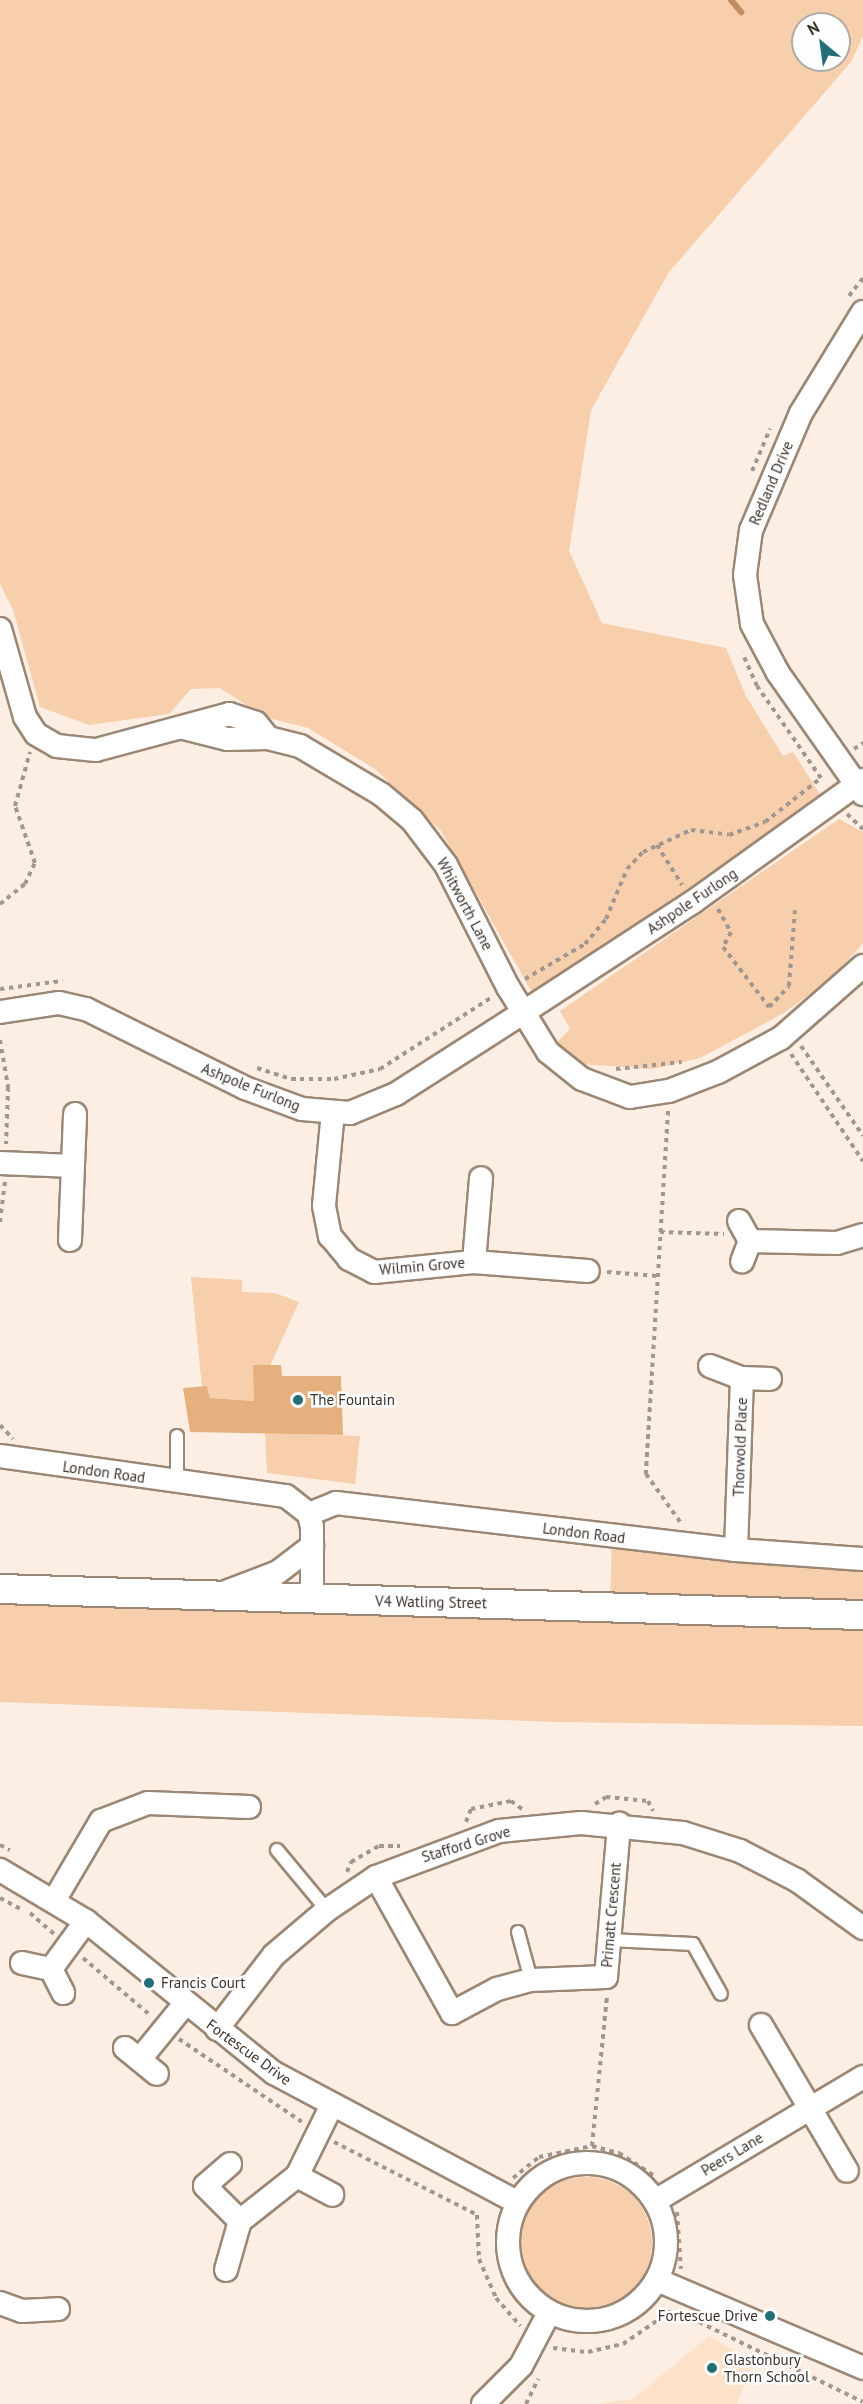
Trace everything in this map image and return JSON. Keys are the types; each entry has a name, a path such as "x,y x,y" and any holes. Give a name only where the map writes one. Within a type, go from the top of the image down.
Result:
{"street":[{"name":"Redland Drive","path":"855,306 801,413 751,530 745,575 752,624 773,663 861,787"},
{"path":"0,629 25,717 36,734"},
{"name":"Whitworth Lane","path":"36,734 74,751 96,750 184,728 200,718 229,714 256,723 268,738 342,766 412,820 459,886 528,1010"},
{"name":"Ashpole Furlong","path":"0,1012 59,1003 86,1009 245,1088 302,1109 350,1113 396,1094 528,1010 861,787"},
{"path":"528,1010 548,1052 582,1079 630,1097 669,1091 786,1035 863,966"},
{"name":"Wilmin Grove","path":"333,1112 324,1206 330,1236 349,1259 374,1272 474,1262 588,1271"},
{"path":"70,1240 75,1114"},
{"path":"3,1163 73,1166"},
{"name":"Wilmin Grove","path":"474,1262 480,1178"},
{"path":"742,1262 745,1232 837,1243 863,1235"},
{"name":"Thorwold Place","path":"710,1366 742,1378 736,1550"},
{"path":"742,1378 770,1379"},
{"name":"London Road","path":"0,1456 286,1496 309,1514 336,1503 736,1550 863,1559"},
{"path":"309,1514 312,1546 312,1599"},
{"path":"216,1596 278,1572 312,1546"},
{"name":"V4 Watling Street","path":"0,1589 863,1615"},
{"path":"55,1899 101,1821 148,1803 249,1807"},
{"name":"Stafford Grove","path":"217,2029 274,1955 322,1904 376,1877 499,1831 619,1824 683,1833 740,1851 798,1881 863,1928"},
{"name":"Primatt Crescent","path":"376,1877 452,2013 497,1989 531,1980 606,1977 619,1824"},
{"name":"Fortescue Drive","path":"0,1870 55,1899 86,1921 184,2005 331,2107 518,2203"},
{"path":"51,1969 86,1921"},
{"path":"22,1963 51,1969"},
{"path":"51,1969 63,1993"},
{"path":"157,2073 132,2053 165,2028 184,2005"},
{"path":"761,2025 847,2171"},
{"name":"Peers Lane","path":"662,2197 863,2077"},
{"path":"226,2270 240,2221 297,2176 331,2107"},
{"path":"586,2163 629,2176 662,2197 665,2245 657,2280 635,2304 598,2321 549,2313 529,2297 510,2260 508,2226 518,2203 535,2181 559,2168 586,2163"},
{"path":"230,2164 205,2186 240,2221"},
{"path":"297,2176 333,2195"},
{"path":"657,2280 863,2368"},
{"path":"0,2303 22,2311 58,2309"},
{"path":"483,2404 521,2366 537,2340 549,2313"}],"lane":[{"path":"177,1436 177,1482"},
{"path":"278,1850 322,1904"},
{"path":"518,1932 531,1980"},
{"path":"609,1940 693,1944 721,1994"}],"path":[{"path":"855,306 863,278"},
{"path":"750,476 776,417"},
{"path":"253,1067 291,1079 334,1079 380,1069 509,979 585,944 606,919 627,868 643,852 691,830 729,835 765,822 821,778 757,686 739,646"},
{"path":"0,904 25,884 35,863 15,806 36,734"},
{"path":"747,974 769,1007 789,986 795,910"},
{"path":"0,988 47,979 72,983"},
{"path":"509,979 528,1010"},
{"path":"786,1035 863,1136"},
{"path":"786,1035 863,1161"},
{"path":"0,1040 8,1087 0,1222"},
{"path":"610,1069 669,1065 690,1060"},
{"path":"669,1065 646,1474 675,1509 683,1544"},
{"path":"660,1232 745,1232"},
{"path":"588,1271 657,1276"},
{"path":"591,1806 606,1797 648,1801 654,1812 664,1815"},
{"path":"458,1825 471,1809 511,1801 525,1811 536,1810"},
{"path":"322,1904 351,1862 379,1846 408,1842"},
{"path":"0,1845 18,1855"},
{"path":"0,1898 30,1913 165,2028 237,2082 318,2132 477,2215 479,2259 496,2298 537,2340 588,2352 623,2344 674,2309 681,2313"},
{"path":"592,2146 606,1977"},
{"path":"504,2183 539,2157 592,2146 642,2165 682,2232 681,2272 690,2279"},
{"path":"690,2318 863,2402"}],"shaded area":[{"path":"0,0 863,0 863,36 851,62 851,12 791,12 791,72 842,72 669,272 591,410 569,551 602,623 726,648 746,696 783,756 793,752 823,799 534,996 441,831 375,769 308,728 265,717 220,688 191,689 169,714 89,725 40,707 13,610 0,584"},
{"path":"839,819 863,832 863,943 832,978 784,1013 700,1058 653,1069 579,1064 557,1042 570,1029 560,1011"},
{"path":"191,1277 242,1280 242,1292 275,1293 299,1302 254,1401 210,1398 207,1386 202,1387"},
{"path":"265,1433 360,1436 355,1484 267,1473"},
{"path":"612,1537 863,1559 863,1726 557,1722 0,1702 0,1589 610,1606"},
{"path":"586,2177 611,2182 633,2196 647,2218 652,2243 647,2268 633,2290 611,2304 586,2309 561,2304 539,2290 525,2268 520,2243 525,2218 539,2196 561,2182"},
{"name":"Glastonbury Thorn School","path":"709,2336 754,2362 737,2404 593,2404 633,2399"}],"building":[{"name":"The Fountain","path":"253,1365 281,1365 282,1376 341,1376 343,1435 190,1432 183,1388 207,1386 210,1398 254,1401"}],"waterway":[{"path":"731,0 741,12"}],"place":[{"name":"The Fountain","path":"298,1400"},
{"name":"Francis Court","path":"149,1983"},
{"name":"Fortescue Drive","path":"770,2316"},
{"name":"Glastonbury Thorn School","path":"712,2368"}]}
